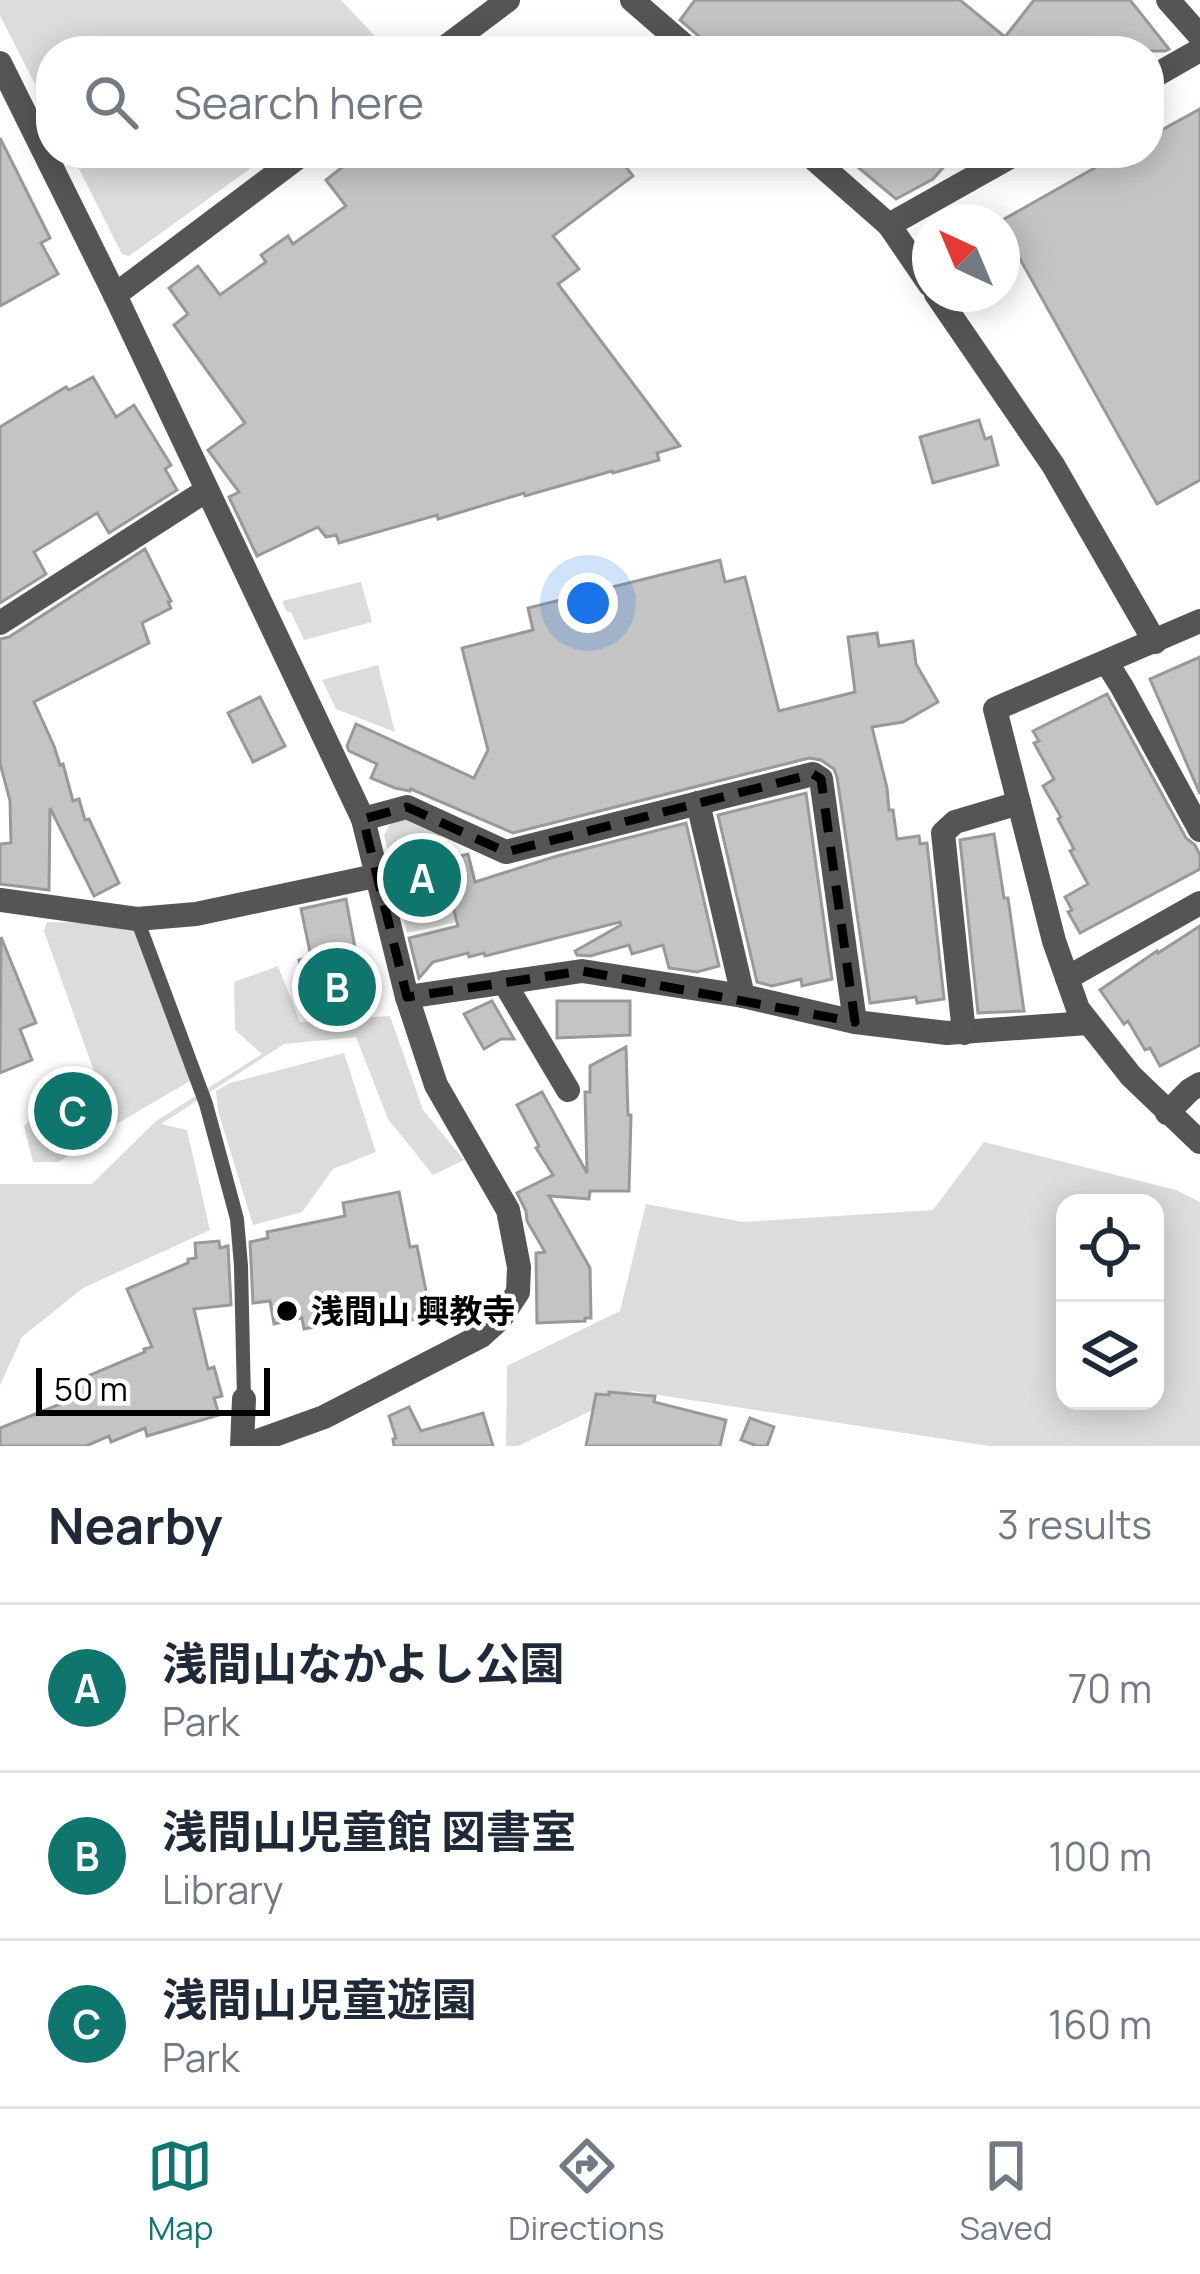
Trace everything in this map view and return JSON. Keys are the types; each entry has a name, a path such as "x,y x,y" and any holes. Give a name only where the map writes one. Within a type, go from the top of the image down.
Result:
{"street":[{"path":"460,36 508,0"},
{"path":"632,0 674,36"},
{"path":"1168,0 1200,36"},
{"path":"1164,70 1200,50"},
{"path":"0,63 9,101 36,150"},
{"path":"46,168 115,295 363,819 407,997 436,1084 508,1210 519,1267 518,1292 502,1318 481,1336 324,1417 243,1446 244,1399"},
{"path":"115,295 284,168"},
{"path":"824,168 889,225 912,259"},
{"path":"889,225 990,168"},
{"path":"948,312 1053,465 1156,642"},
{"path":"0,623 207,490"},
{"path":"1200,621 995,709 1054,941 1078,1009 1130,1076 1200,1142"},
{"path":"1107,663 1200,830"},
{"path":"363,819 407,807 506,852 812,774 821,779 855,1022"},
{"path":"698,803 743,996"},
{"path":"964,1034 944,832 955,822 1019,803"},
{"path":"0,899 137,919 196,914 375,875"},
{"path":"1067,978 1200,903"},
{"path":"407,997 583,971 743,996 855,1022 964,1034 1088,1023"},
{"path":"504,982 568,1090"},
{"path":"1167,1113 1200,1084"}],"lane":[{"path":"137,919 206,1104 237,1219 244,1399"}],"highlighted area":[{"path":"813,774 821,779 855,1022 582,971 407,997 363,819 407,807 506,852"}],"shaded area":[{"path":"0,0 341,0 375,36 36,36 36,86 0,16"},
{"path":"79,168 251,168 129,256 122,254"},
{"path":"361,582 372,622 304,640 282,601"},
{"path":"378,665 395,732 336,709 322,680"},
{"path":"408,818 439,831 461,921 407,933 384,835 391,822"},
{"path":"47,922 136,924 190,1081 59,1162 33,1162 24,1126 55,1095 93,1076 111,1119 44,931"},
{"path":"278,966 300,1022 390,1016 423,1110 464,1160 433,1175 388,1119 356,1037 284,1044 161,1124 187,1130 210,1230 83,1288 22,1337 0,1385 0,1184 92,1184 156,1121 262,1054 235,1030 234,982"},
{"path":"344,1053 376,1152 333,1169 302,1212 253,1225 216,1091 230,1083"},
{"path":"984,1142 1176,1190 1200,1202 1200,1446 989,1446 632,1391 518,1446 506,1446 507,1366 620,1311 646,1204 743,1222 933,1210"}],"building":[{"path":"695,0 960,0 1004,36 699,36 680,20"},
{"path":"1034,0 1130,0 1159,36 1006,36"},
{"path":"1200,109 1200,480 1157,504 1020,259 1020,210 1094,168 1164,168 1164,129"},
{"path":"0,138 50,238 41,243 58,274 0,306"},
{"path":"341,168 627,168 633,176 553,236 579,269 558,284 680,446 657,453 659,460 339,543 336,535 326,537 318,527 257,556 229,497 239,492 208,450 245,423 174,325 188,314 169,288 198,266 220,295 266,262 261,255 288,236 293,244 346,206 326,180"},
{"path":"859,168 943,168 933,179 896,199"},
{"path":"93,377 116,417 134,405 171,465 165,469 177,490 109,533 97,513 34,552 46,574 0,603 0,427 66,387 69,390"},
{"path":"979,420 985,439 991,437 998,465 933,483 920,437"},
{"path":"145,549 171,601 171,608 142,623 149,643 34,702 63,764 73,801 79,799 85,820 89,819 119,883 94,896 50,808 49,890 0,884 0,844 11,843 10,801 0,763 0,639"},
{"path":"720,560 725,582 745,577 779,711 855,692 848,637 877,633 879,646 913,641 916,664 938,702 903,722 872,727 897,839 919,836 920,844 927,843 944,999 870,1003 837,777 821,760 809,758 513,833 411,789 371,778 377,764 349,751 356,724 474,778 488,750 462,648 533,630 528,608"},
{"path":"1200,657 1200,794 1150,679"},
{"path":"1107,694 1186,838 1195,845 1200,869 1080,933 1065,897 1088,884 1043,786 1054,779 1034,743 1039,741 1033,731"},
{"path":"260,697 285,746 253,762 228,713"},
{"path":"806,793 832,979 772,986 757,982 718,815"},
{"path":"686,823 719,966 697,972 669,968 663,945 632,954 629,945 577,955 575,951 620,922 485,956 469,957 468,953 433,962 419,978 409,938 458,926 441,861 468,854 475,882"},
{"path":"994,834 1024,1011 978,1013 960,840"},
{"path":"346,899 365,1002 313,1013 299,960 311,957 301,909"},
{"path":"1200,926 1200,1045 1160,1066 1100,990"},
{"path":"1,937 36,1023 20,1029 32,1060 0,1073"},
{"path":"492,1001 514,1039 501,1039 484,1049 464,1014"},
{"path":"557,1001 630,1001 630,1035 557,1038"},
{"path":"626,1047 629,1191 590,1191 589,1199 549,1196 590,1268 591,1318 537,1323 536,1253 545,1252 517,1193 553,1175 517,1105 542,1092 587,1173 585,1092 590,1092 590,1066"},
{"name":"浅間山 興教寺","path":"399,1192 410,1247 417,1246 431,1316 376,1327 374,1315 304,1329 302,1318 274,1324 270,1301 253,1303 250,1242 268,1238 267,1232 345,1216 343,1203"},
{"path":"219,1241 220,1248 228,1246 231,1305 194,1309 208,1369 214,1367 222,1396 214,1398 219,1415 147,1436 145,1428 111,1442 109,1436 86,1446 0,1446 0,1428 78,1397 71,1383 152,1347 127,1289 196,1258 195,1243"},
{"path":"596,1394 655,1396 654,1402 726,1420 720,1446 586,1446"},
{"path":"409,1407 421,1431 483,1413 493,1446 394,1446 389,1416"},
{"path":"750,1418 774,1427 767,1446 741,1440"}],"place":[{"name":"浅間山なかよし公園","path":"422,878"},
{"name":"浅間山児童館 図書室","path":"337,987"},
{"name":"浅間山児童遊園","path":"73,1111"},
{"name":"浅間山 興教寺","path":"287,1311"}]}
